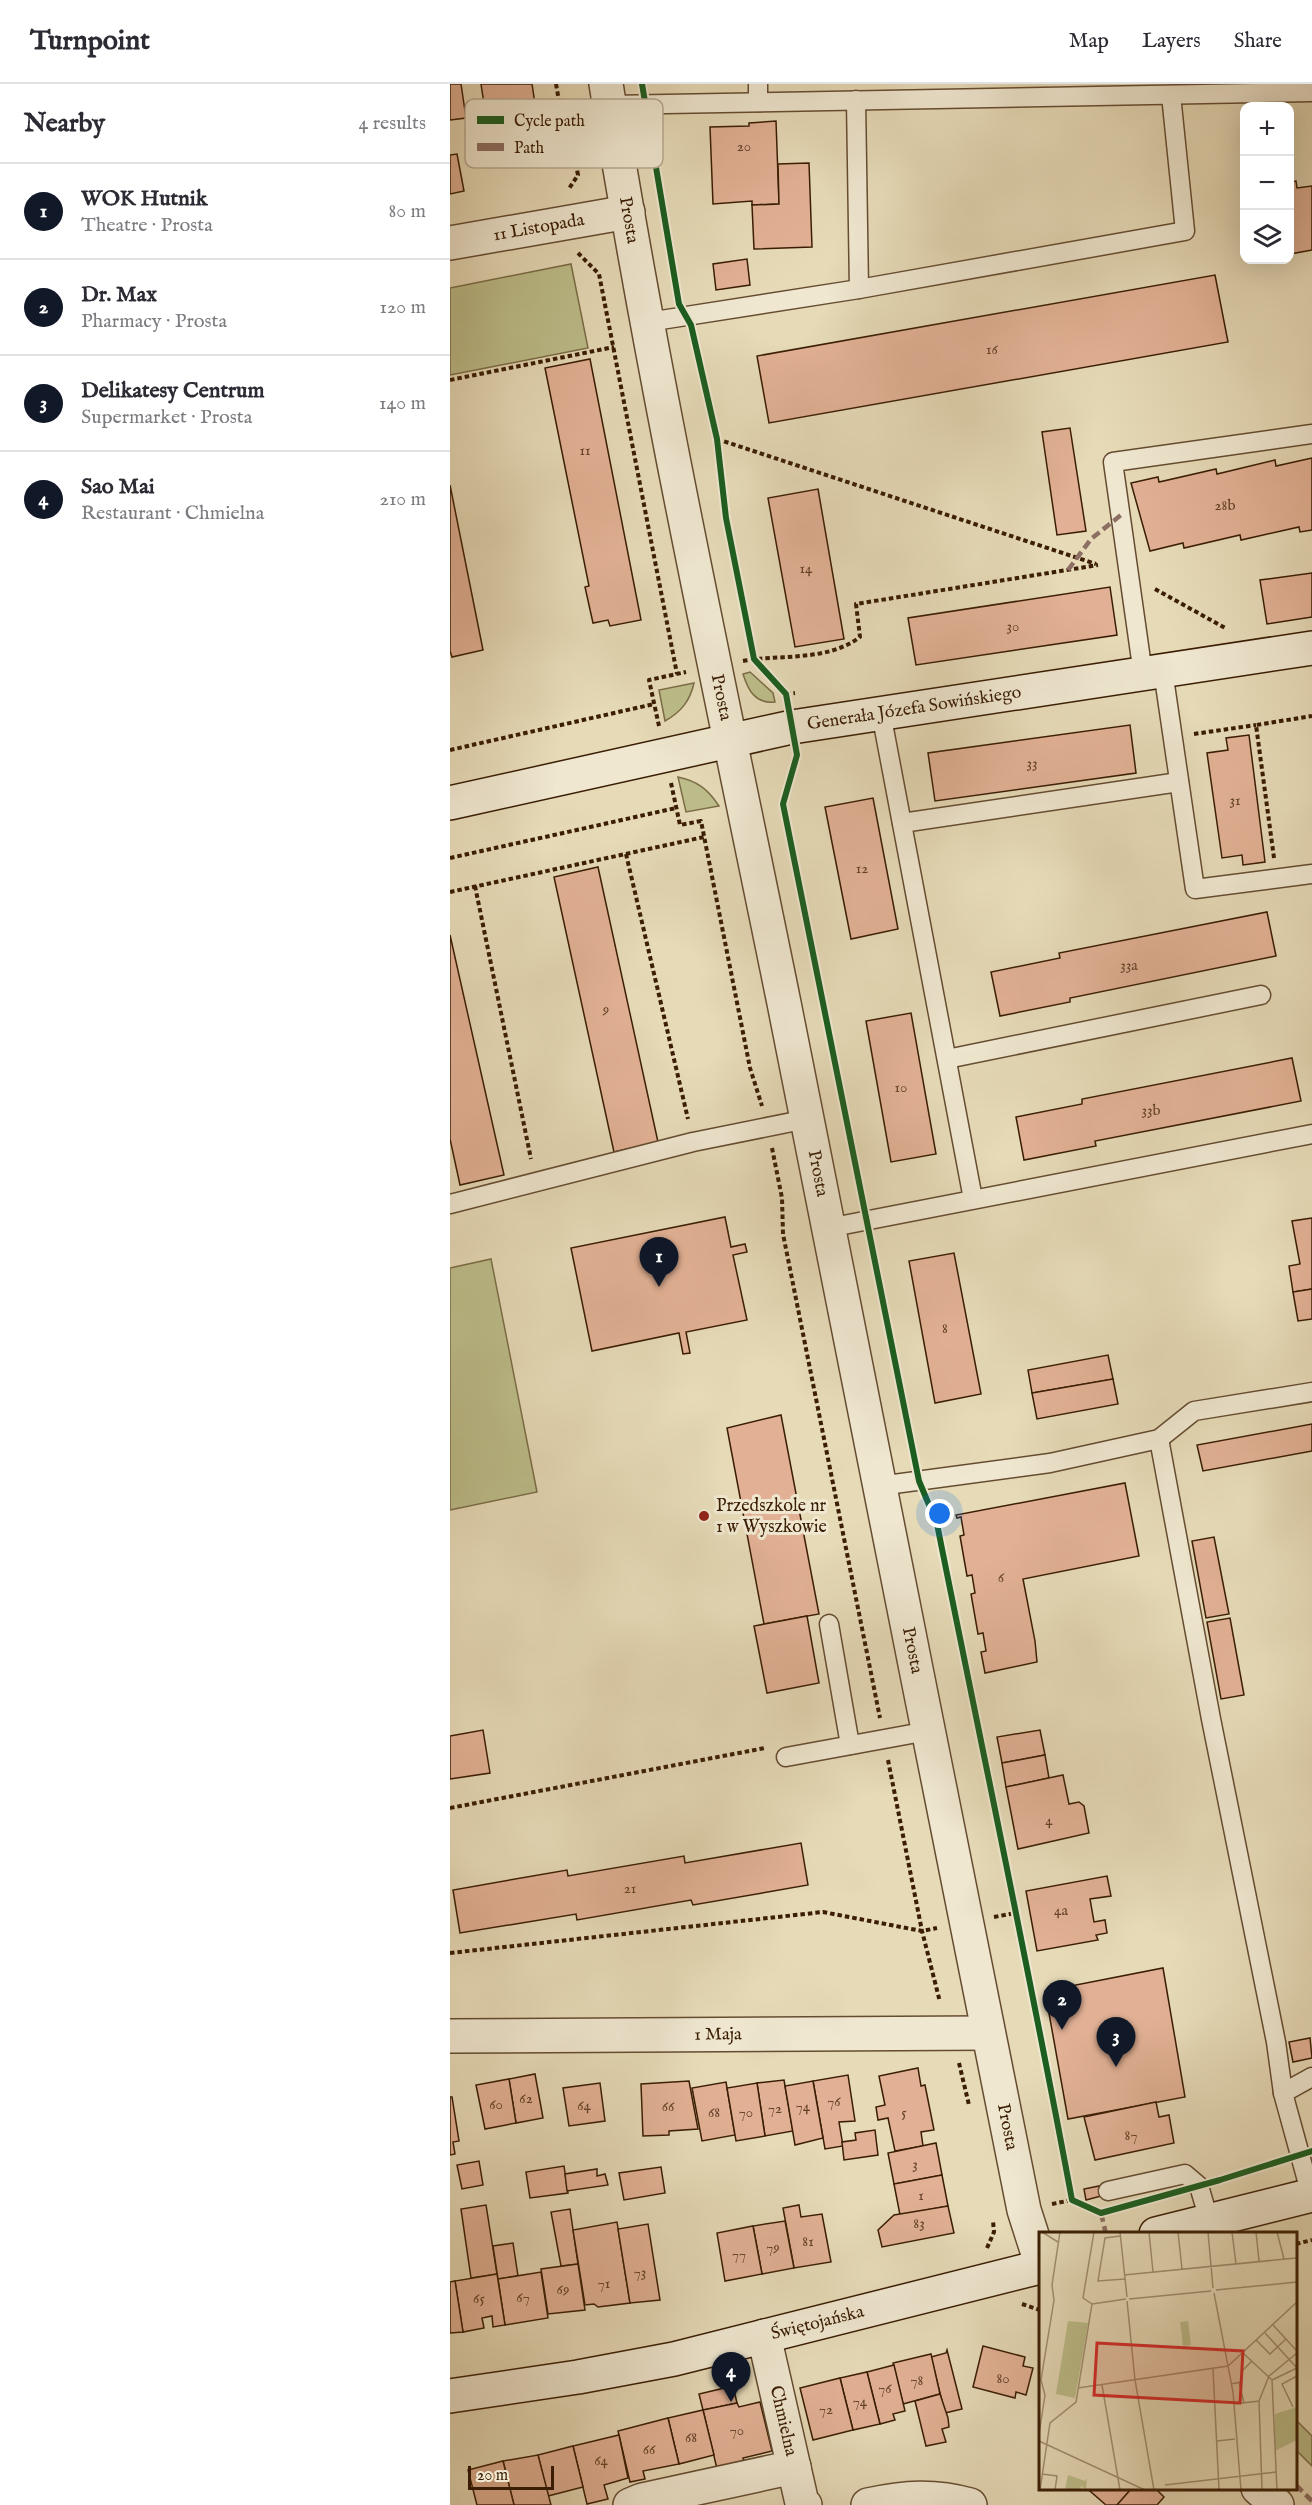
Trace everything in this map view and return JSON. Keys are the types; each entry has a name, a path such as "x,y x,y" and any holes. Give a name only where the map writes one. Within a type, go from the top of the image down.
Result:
{"street":[{"name":"Prosta","path":"621,168 648,322 988,2033 1024,2210 1039,2254"},
{"name":"11 Listopada","path":"450,243 628,212"},
{"name":"Generała Józefa Sowińskiego","path":"450,802 731,739 881,713 1312,648"},
{"name":"1 Maja","path":"450,2036 988,2033"},
{"path":"1164,2232 1311,2195"},
{"name":"Świętojańska","path":"450,2396 626,2368 1039,2267"},
{"name":"Chmielna","path":"764,2336 802,2503 805,2505"},
{"path":"630,2505 642,2500 794,2467"},
{"path":"1260,2490 1277,2505"},
{"path":"868,2505 898,2498 943,2498 970,2505"}],"lane":[{"path":"608,94 758,93 856,100 1312,92"},
{"path":"648,322 860,289 1185,231 1171,95"},
{"path":"856,100 860,289"},
{"path":"1312,434 1113,462 1129,575 1153,673 1173,737 1195,889 1312,874"},
{"path":"881,713 973,1199"},
{"path":"902,823 1179,782"},
{"path":"947,1059 1261,995"},
{"path":"450,1204 693,1142 807,1119"},
{"path":"828,1228 1312,1134"},
{"path":"879,1486 1050,1463 1159,1439 1194,1411 1312,1392"},
{"path":"1159,1439 1211,1719 1276,2042 1283,2092 1311,2195"},
{"path":"829,1624 850,1745"},
{"path":"778,1752 850,1745 928,1731"},
{"path":"1283,2092 1312,2077"},
{"path":"1107,2191 1185,2174 1199,2186 1209,2220"}],"path":[{"path":"556,84 559,99"},
{"path":"599,274 677,674"},
{"path":"450,380 614,347"},
{"path":"717,439 1129,575 1236,634"},
{"path":"754,659 797,657 847,646 860,637 855,604 1098,565"},
{"path":"450,750 654,704"},
{"path":"1173,737 1312,716"},
{"path":"1256,725 1276,879"},
{"path":"450,858 676,808"},
{"path":"701,821 750,1068 778,1170 783,1234 922,1931 940,1996 945,2050 958,2060 971,2116"},
{"path":"450,892 705,837"},
{"path":"627,854 693,1142"},
{"path":"475,886 536,1182"},
{"path":"450,1808 778,1752"},
{"path":"450,1953 823,1912 922,1931"},
{"path":"985,2251 992,2241 993,2217"},
{"path":"1297,2244 1312,2240"}],"green space":[{"path":"571,264 588,348 450,375 450,288"},
{"path":"750,672 773,693 775,702 762,701 753,695 743,674"},
{"path":"694,683 684,705 665,721 659,690"},
{"path":"678,777 702,787 719,806 686,812"},
{"path":"491,1259 537,1492 450,1510 450,1268"},
{"path":"1297,2421 1312,2436 1312,2466 1297,2451"}],"building":[{"path":"450,84 461,84 465,118 450,120"},
{"path":"481,84 532,84 534,99 483,99"},
{"path":"776,121 779,204 752,205 752,201 713,204 710,127 749,126 749,123"},
{"path":"457,154 464,191 450,194 450,155"},
{"path":"809,163 812,247 754,249 752,205 779,204 778,164"},
{"path":"1294,181 1296,181 1297,188 1312,186 1312,250 1294,253 1294,210"},
{"path":"747,259 750,285 716,290 713,264"},
{"path":"1215,275 1228,342 769,423 757,356"},
{"path":"590,359 641,620 610,626 608,620 593,623 585,587 589,586 545,368"},
{"path":"1070,428 1086,531 1057,535 1042,432"},
{"path":"1312,458 1312,530 1300,532 1299,527 1241,540 1240,535 1184,548 1183,543 1150,551 1131,483 1158,477 1159,482 1216,469 1217,474 1275,460 1276,466"},
{"path":"450,485 483,650 452,657 450,651"},
{"path":"818,489 844,639 795,647 768,498"},
{"path":"1312,573 1312,617 1267,624 1260,580"},
{"path":"1110,587 1117,635 916,665 908,618"},
{"path":"1130,725 1136,773 935,801 928,753"},
{"path":"1249,735 1265,862 1243,865 1242,855 1222,858 1207,753 1228,750 1226,738"},
{"path":"873,798 898,929 851,939 825,807"},
{"path":"598,867 658,1142 614,1152 554,877"},
{"path":"1267,912 1276,956 1070,998 1070,1002 1000,1016 991,972 1060,958 1059,953"},
{"path":"450,935 504,1175 460,1185 450,1139"},
{"path":"911,1013 936,1154 891,1162 866,1021"},
{"path":"1292,1058 1301,1101 1095,1141 1096,1146 1024,1160 1016,1117 1082,1104 1082,1099"},
{"path":"725,1217 731,1247 745,1244 747,1252 733,1255 747,1320 686,1332 690,1353 683,1354 679,1333 592,1351 571,1248"},
{"path":"1312,1218 1312,1289 1293,1292 1289,1266 1300,1264 1292,1221"},
{"path":"954,1253 981,1394 935,1403 909,1261"},
{"path":"1312,1289 1312,1319 1298,1321 1293,1292"},
{"path":"1108,1355 1113,1379 1032,1393 1028,1370"},
{"path":"1113,1379 1118,1404 1037,1419 1032,1393"},
{"path":"781,1415 819,1614 764,1624 727,1428"},
{"path":"1312,1424 1312,1451 1203,1471 1197,1445"},
{"path":"1125,1483 1139,1556 1023,1579 1037,1662 985,1673 981,1652 986,1651 983,1633 978,1634 971,1594 975,1593 972,1575 967,1576 960,1536 964,1535 961,1517 957,1518 956,1515"},
{"path":"1214,1537 1229,1614 1206,1618 1192,1541"},
{"path":"807,1616 819,1683 767,1693 754,1626"},
{"path":"1230,1618 1244,1695 1221,1699 1207,1622"},
{"path":"483,1730 490,1773 450,1779 450,1736"},
{"path":"1040,1730 1045,1755 1002,1763 997,1737"},
{"path":"1045,1755 1049,1778 1006,1787 1002,1763"},
{"path":"1063,1775 1069,1804 1079,1802 1084,1806 1089,1833 1018,1849 1006,1787"},
{"path":"801,1843 808,1885 693,1905 691,1900 577,1920 576,1914 460,1933 453,1890 567,1870 568,1876 684,1856 685,1863"},
{"path":"1107,1876 1111,1896 1090,1899 1094,1922 1105,1920 1107,1933 1096,1935 1098,1940 1037,1951 1026,1891"},
{"path":"1163,1968 1185,2097 1068,2119 1045,1991"},
{"path":"1310,2038 1312,2058 1293,2062 1289,2042"},
{"path":"918,2068 921,2086 925,2085 934,2130 921,2132 923,2146 895,2151 888,2118 878,2120 876,2107 885,2105 879,2076"},
{"path":"535,2074 543,2118 516,2123 509,2079"},
{"path":"848,2075 855,2121 839,2122 843,2146 825,2149 813,2081"},
{"path":"509,2079 516,2123 485,2129 476,2085"},
{"path":"784,2080 793,2131 765,2136 757,2083"},
{"path":"689,2081 698,2129 669,2131 669,2135 643,2136 641,2084"},
{"path":"813,2081 823,2138 795,2145 785,2086"},
{"path":"726,2082 735,2135 702,2141 692,2088"},
{"path":"600,2083 605,2121 569,2126 563,2088"},
{"path":"757,2083 765,2136 736,2141 727,2088"},
{"path":"450,2097 452,2097 459,2141 453,2142 455,2154 450,2155"},
{"path":"1156,2102 1159,2117 1169,2115 1174,2143 1095,2160 1084,2117"},
{"path":"875,2130 878,2155 844,2160 842,2142 856,2140 855,2133"},
{"path":"936,2143 942,2175 894,2184 888,2153"},
{"path":"479,2161 483,2185 462,2189 457,2165"},
{"path":"564,2166 568,2193 530,2198 526,2172"},
{"path":"661,2167 665,2193 624,2200 619,2173"},
{"path":"597,2169 597,2176 605,2174 608,2185 567,2191 565,2174"},
{"path":"942,2175 948,2206 900,2215 894,2184"},
{"path":"1099,2186 1101,2196 1086,2200 1084,2189"},
{"path":"486,2205 497,2274 471,2278 461,2209"},
{"path":"799,2205 801,2217 822,2214 831,2262 794,2268 783,2208"},
{"path":"948,2206 954,2233 882,2247 878,2230 894,2215"},
{"path":"570,2209 578,2264 561,2266 551,2212"},
{"path":"785,2221 794,2268 762,2274 753,2226"},
{"path":"617,2222 630,2303 598,2307 594,2304 585,2305 573,2230"},
{"path":"648,2224 660,2300 630,2303 618,2229"},
{"path":"753,2226 762,2274 725,2281 717,2233"},
{"path":"513,2243 518,2276 498,2279 493,2246"},
{"path":"578,2264 585,2310 548,2314 541,2269"},
{"path":"541,2272 548,2318 505,2325 498,2279"},
{"path":"497,2274 505,2325 493,2327 492,2316 482,2318 484,2328 463,2332 455,2281"},
{"path":"455,2281 463,2332 450,2333 450,2282"},
{"path":"983,2346 1025,2357 1023,2366 1033,2368 1026,2395 1016,2392 1015,2398 973,2387"},
{"path":"947,2350 962,2409 945,2413 931,2357 946,2353"},
{"path":"931,2354 940,2394 903,2404 893,2363"},
{"path":"894,2365 905,2411 893,2414 895,2420 880,2424 867,2372"},
{"path":"867,2372 880,2424 853,2430 840,2378"},
{"path":"840,2378 853,2430 813,2440 800,2388"},
{"path":"733,2386 737,2403 703,2410 699,2394"},
{"path":"940,2394 948,2418 949,2427 942,2429 946,2442 926,2446 915,2401"},
{"path":"760,2402 772,2451 743,2458 745,2466 718,2473 703,2410 737,2403 739,2407"},
{"path":"703,2410 714,2455 679,2464 668,2418"},
{"path":"668,2418 679,2464 643,2471 645,2479 630,2482 618,2431"},
{"path":"619,2435 628,2478 604,2485 608,2499 587,2504 573,2446"},
{"path":"573,2446 583,2487 548,2496 538,2455"},
{"path":"538,2455 551,2505 514,2505 503,2461"},
{"path":"503,2461 514,2505 477,2505 468,2470"},
{"path":"1130,2490 1117,2505 1106,2505 1090,2491"},
{"path":"1130,2490 1157,2490 1164,2497 1157,2505 1117,2505"}],"marked path":[{"path":"1068,570 1091,539 1121,515"},
{"path":"1101,2213 1106,2232"},
{"path":"1297,2486 1312,2501"}],"cycle path":[{"path":"642,84 645,99"},
{"path":"656,168 679,304 691,325 717,439 726,518 754,659 786,694 797,755 783,804 919,1481 937,1524 1072,2200 1101,2213 1220,2180 1312,2151"}],"place":[{"name":"WOK Hutnik","path":"659,1287"},
{"name":"Przedszkole nr 1 w Wyszkowie","path":"704,1516"},
{"name":"Dr. Max","path":"1062,2030"},
{"name":"Delikatesy Centrum","path":"1116,2067"},
{"name":"Sao Mai","path":"731,2402"}]}
